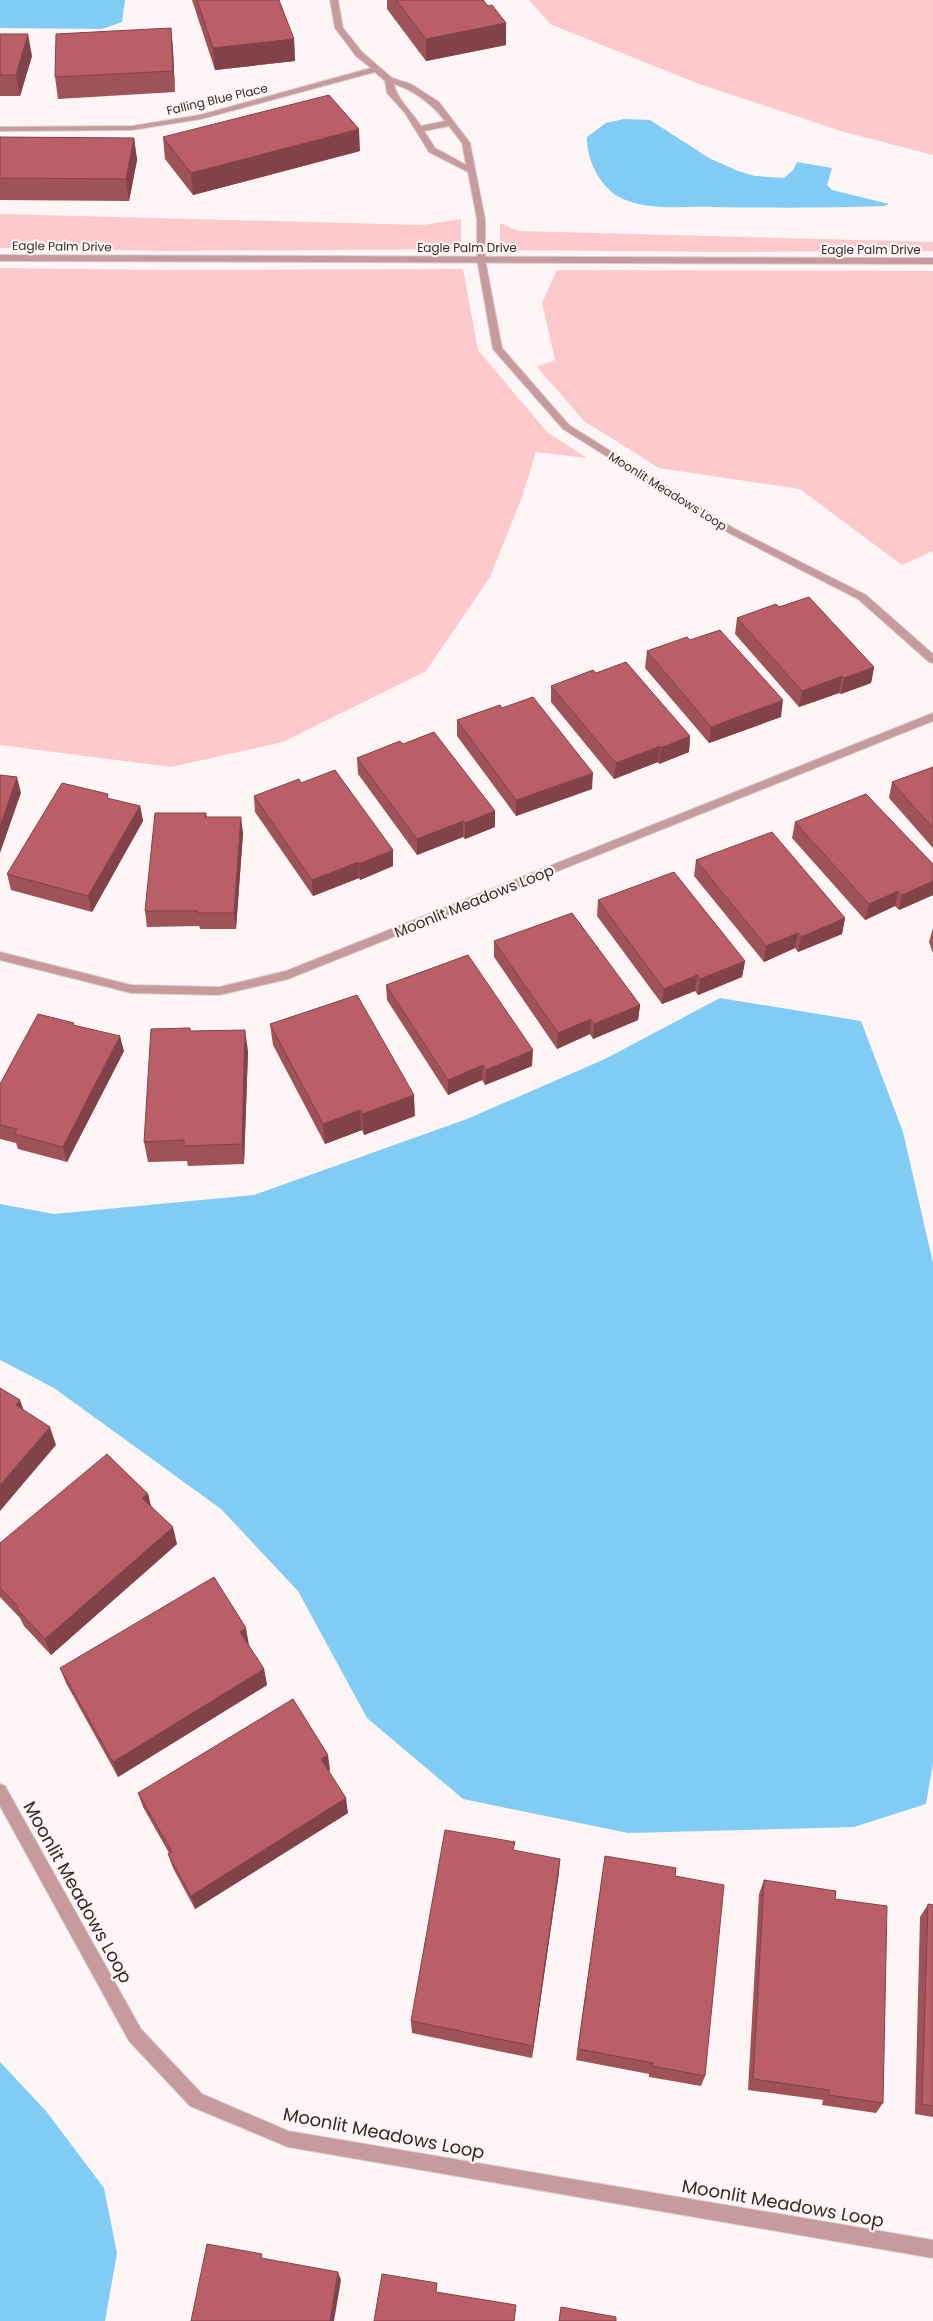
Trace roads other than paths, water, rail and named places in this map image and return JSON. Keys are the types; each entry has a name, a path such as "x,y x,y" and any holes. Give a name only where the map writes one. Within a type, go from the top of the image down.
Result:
{"street":[{"path":"334,0 339,28 359,54 389,80 391,93 408,112 432,150 470,170"},
{"name":"Falling Blue Place","path":"0,129 132,128 201,116 376,69"},
{"name":"Moonlit Meadows Loop","path":"389,80 408,86 436,104 466,143 480,219 481,259 498,349 566,427 732,531 862,597 933,660"},
{"path":"419,128 450,122"},
{"name":"Eagle Palm Drive","path":"0,258 159,260 481,259 730,262 933,261"},
{"name":"Moonlit Meadows Loop","path":"0,956 132,989 219,991 288,975 933,717"},
{"name":"Moonlit Meadows Loop","path":"0,1791 134,2035 196,2100 288,2139 933,2249"}],"water":[{"path":"0,0 125,0 122,22 102,29 0,28"},
{"path":"624,119 650,120 709,158 738,171 755,176 784,178 793,170 797,162 832,168 827,185 832,190 889,204 884,206 777,208 656,207 633,203 615,194 602,181 592,164 587,146 587,137 606,123"},
{"path":"720,998 861,1021 903,1132 933,1263 933,1763 926,1804 854,1827 628,1833 463,1799 367,1718 298,1591 221,1509 54,1388 0,1360 0,1204 54,1214 254,1195 467,1119 605,1059"},
{"path":"0,2062 46,2111 104,2188 117,2253 105,2321 0,2321"}]}
